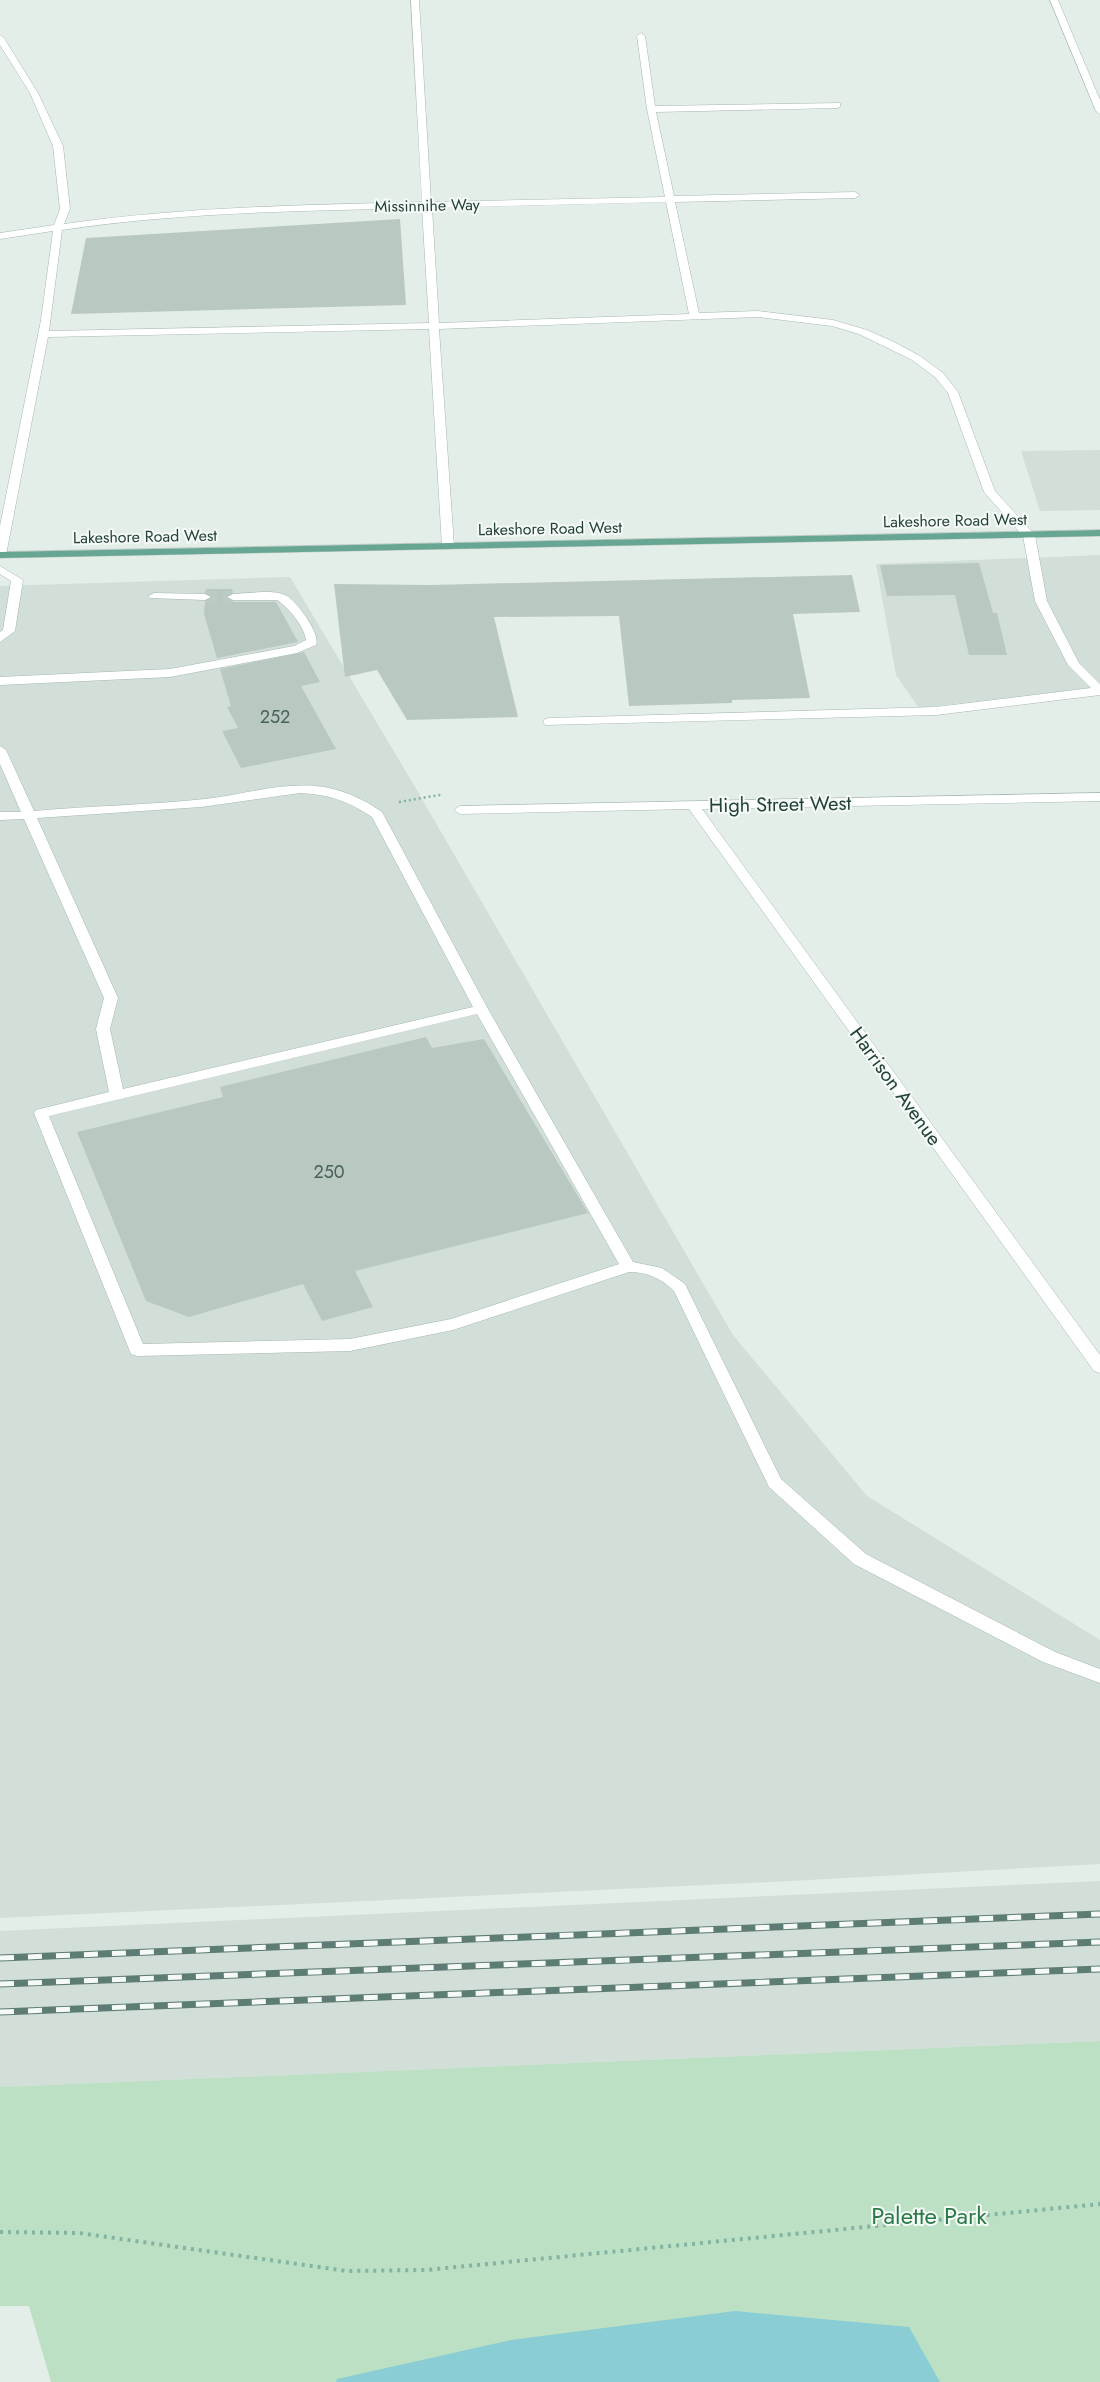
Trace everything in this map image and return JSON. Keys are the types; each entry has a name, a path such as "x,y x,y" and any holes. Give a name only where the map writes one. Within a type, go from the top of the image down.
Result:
{"main road":[{"name":"Lakeshore Road West","path":"0,555 1100,533"}],"street":[{"path":"415,0 448,546"},
{"path":"1054,0 1100,111"},
{"path":"641,36 651,109 695,316"},
{"path":"0,38 34,93 58,146 64,208 58,227 44,334 0,555"},
{"path":"651,109 837,105"},
{"name":"Missinnihe Way","path":"0,236 110,220 250,208 855,195"},
{"path":"44,334 434,326 758,314 833,323 863,332 916,358 939,375 954,392 990,492 1029,534 1041,601 1074,665 1100,691"},
{"path":"0,569 17,580 9,632 0,638"},
{"path":"0,681 143,675 188,671 297,649 312,642 310,635 286,599 272,595 233,597"},
{"path":"154,596 205,597"},
{"path":"549,722 936,711 1100,691"},
{"path":"0,750 111,998 103,1029 117,1096"},
{"path":"0,816 29,816 86,810 202,803 289,790 315,790 340,794 377,814 481,1010 628,1267"},
{"name":"High Street West","path":"460,810 1100,798"},
{"name":"Harrison Avenue","path":"693,806 1100,1367"},
{"path":"481,1010 41,1114 137,1350 350,1345 453,1324 628,1267 649,1268 672,1280 680,1288 775,1483 860,1559 1049,1657 1100,1676"}],"path":[{"path":"368,808 439,795 460,810"},
{"path":"0,2232 79,2233 347,2270 426,2270 1100,2204"}],"shaded area":[{"path":"1100,450 1100,510 1040,511 1021,451"},
{"path":"1100,555 1100,687 919,708 896,675 876,564"},
{"path":"290,577 411,780 733,1335 867,1496 1100,1640 1100,1864 772,1882 0,1918 0,586"},
{"path":"1100,1881 1100,2041 0,2087 0,1931"}],"green space":[{"name":"Palette Park","path":"1100,2041 1100,2382 51,2382 29,2306 0,2306 0,2087"}],"water":[{"path":"735,2311 909,2327 940,2382 336,2382 337,2379 511,2340"}],"building":[{"path":"400,219 406,305 71,314 86,238"},
{"path":"979,563 993,613 997,613 1007,655 969,655 955,595 887,596 880,565"},
{"path":"852,575 860,612 793,614 810,698 732,700 732,703 629,706 619,616 494,617 518,717 407,720 377,670 345,677 334,584 431,585"},
{"path":"206,589 232,589 232,592 225,598 233,602 276,602 298,642 217,658 204,614 205,602 213,598 206,592"},
{"path":"304,652 320,682 301,686 336,749 241,768 222,731 238,728 227,707 231,706 220,669"},
{"path":"426,1037 432,1048 484,1039 588,1213 355,1271 373,1307 322,1321 303,1284 189,1317 146,1301 77,1132 223,1097 220,1087"}],"tunnel":[{"path":"205,597 233,597"}],"railway":[{"path":"0,1958 1100,1914"},
{"path":"0,1984 1100,1942"},
{"path":"0,2012 1100,1969"}]}
